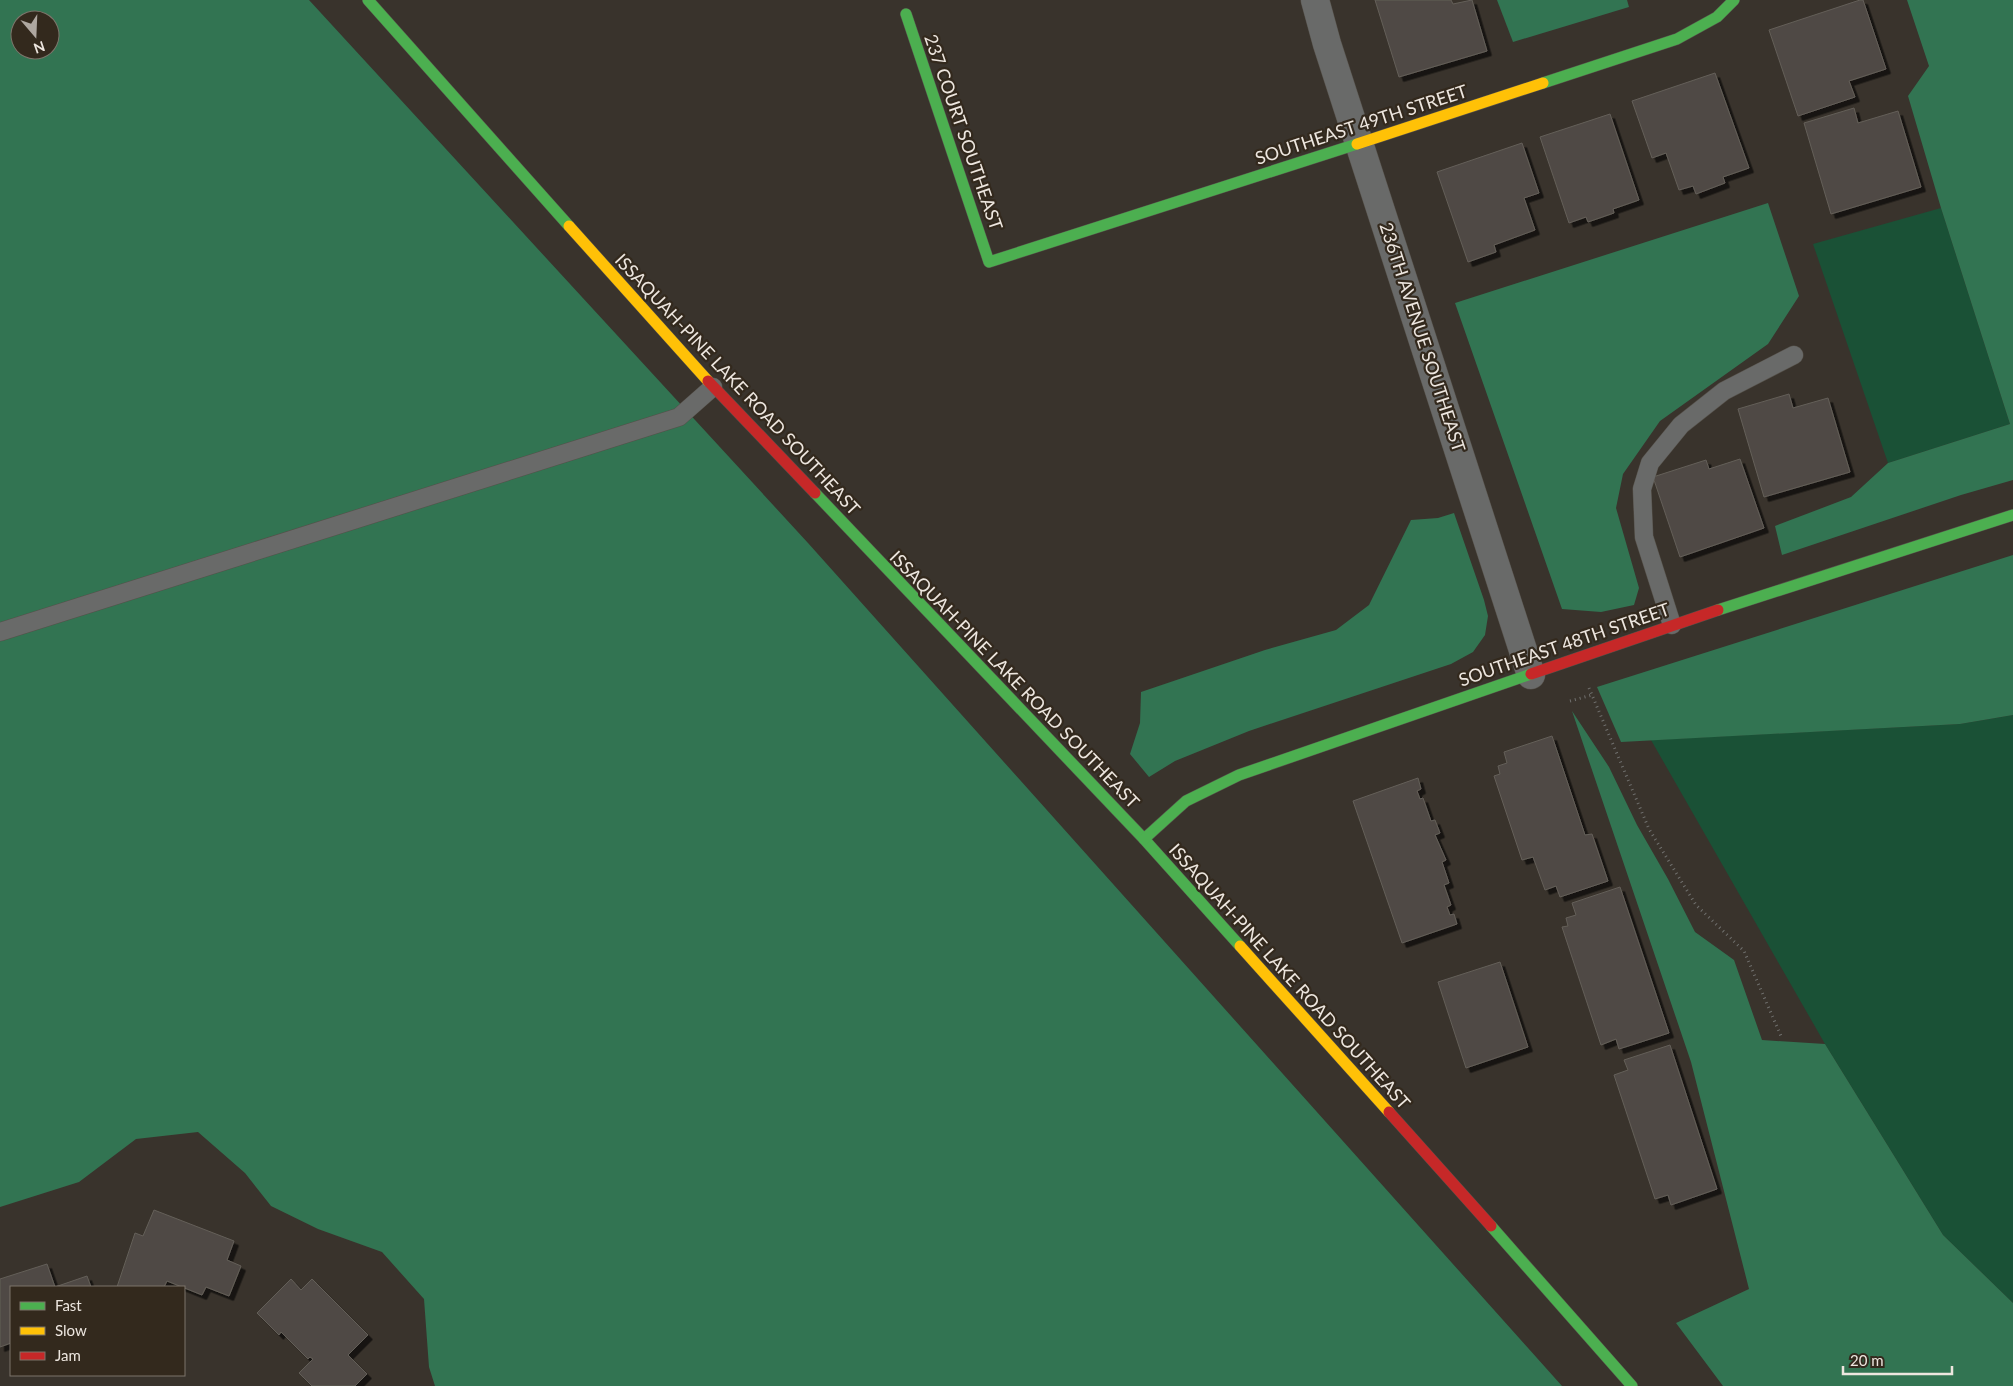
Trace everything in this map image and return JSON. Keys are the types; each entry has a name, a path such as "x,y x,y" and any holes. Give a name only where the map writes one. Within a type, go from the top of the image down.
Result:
{"street":[{"name":"ISSAQUAH-PINE LAKE ROAD SOUTHEAST","path":"368,0 713,387 1144,839 1632,1386"},
{"name":"236TH AVENUE SOUTHEAST","path":"1315,0 1327,44 1531,674"},
{"name":"SOUTHEAST 49TH STREET","path":"989,262 1677,39 1717,17 1734,0"},
{"name":"237 COURT SOUTHEAST","path":"906,14 989,262"},
{"name":"SOUTHEAST 48TH STREET","path":"1144,839 1186,801 1239,775 1672,625 2013,515"}],"lane":[{"path":"1672,625 1644,537 1642,489 1650,463 1682,425 1724,391 1794,355"},
{"path":"0,632 679,417 713,387"}],"path":[{"path":"1577,659 1649,829 1696,905 1744,951 1781,1036"},
{"path":"1570,701 1592,695"}],"green space":[{"path":"0,0 309,0 808,543 1562,1386 435,1386 429,1367 424,1299 382,1252 318,1229 271,1206 245,1173 198,1132 136,1139 79,1182 0,1207"},
{"path":"1497,0 1627,0 1629,7 1513,42"},
{"path":"1907,0 2013,0 2013,480 1961,495 1782,555 1775,526 1851,497 1888,463 2010,424 1941,208 1908,96 1929,66"},
{"path":"1768,203 1799,296 1768,344 1660,421 1623,474 1616,508 1639,588 1634,605 1601,612 1562,609 1455,303"},
{"path":"1941,208 2010,424 1888,463 1813,244"},
{"path":"1454,513 1488,616 1485,635 1473,652 1451,664 1249,731 1175,761 1149,777 1130,754 1140,723 1141,692 1265,650 1336,630 1369,605 1411,520 1438,518"},
{"path":"2013,555 2013,715 1960,724 1621,742 1597,687"},
{"path":"1572,711 1609,767 1637,825 1668,879 1695,932 1734,960 1762,1040 1825,1044 1943,1235 2013,1303 2013,1386 1723,1386 1676,1323 1749,1289 1691,1062"},
{"path":"2013,715 2013,1303 1943,1235 1825,1044 1651,740 1960,724"}],"building":[{"path":"1375,0 1451,0 1453,4 1472,0 1487,51 1399,77"},
{"path":"1863,0 1886,69 1849,81 1855,97 1798,116 1769,30"},
{"path":"1715,73 1749,168 1723,177 1725,183 1696,194 1693,186 1679,190 1666,153 1652,158 1632,101"},
{"path":"1854,108 1858,123 1898,111 1921,187 1831,214 1804,123"},
{"path":"1610,114 1639,200 1613,209 1614,213 1588,222 1586,217 1569,223 1540,137"},
{"path":"1522,143 1539,193 1524,198 1535,230 1494,245 1496,252 1468,262 1437,172"},
{"path":"1789,394 1793,408 1828,398 1850,472 1764,497 1738,409"},
{"path":"1740,459 1764,528 1680,557 1653,477 1706,460 1709,469"},
{"path":"1552,736 1585,835 1592,834 1608,881 1560,897 1556,886 1545,890 1533,857 1522,860 1494,776 1500,774 1498,766 1507,763 1504,752"},
{"path":"1418,778 1421,789 1417,791 1420,799 1423,798 1431,821 1435,820 1440,833 1435,835 1446,860 1442,862 1449,883 1444,885 1451,905 1447,907 1450,915 1454,914 1457,924 1402,943 1353,801"},
{"path":"1620,887 1669,1033 1619,1049 1616,1039 1601,1045 1562,927 1568,926 1566,918 1576,915 1572,903"},
{"path":"1500,962 1528,1047 1466,1068 1438,982"},
{"path":"1670,1045 1717,1189 1671,1205 1668,1195 1655,1199 1614,1075 1628,1070 1624,1060"},
{"path":"154,1210 234,1241 227,1260 241,1266 229,1296 206,1287 202,1295 185,1288 185,1286 167,1281 164,1286 117,1286 135,1233 143,1236"},
{"path":"47,1264 55,1286 10,1286 10,1343 0,1347 0,1279"},
{"path":"87,1276 91,1286 58,1286"},
{"path":"291,1279 301,1290 312,1279 368,1335 348,1355 367,1374 355,1386 312,1386 299,1373 313,1359 310,1357 308,1359 281,1332 279,1335 257,1313"}],"traffic: fast":[{"path":"368,0 569,226"},
{"path":"1543,83 1677,39 1717,17 1734,0"},
{"path":"906,14 989,262 1357,144"},
{"path":"815,493 1144,839 1240,946"},
{"path":"1718,610 2013,515"},
{"path":"1144,839 1186,801 1239,775 1531,674"},
{"path":"1491,1226 1632,1386"}],"traffic: slow":[{"path":"1357,144 1543,83"},
{"path":"569,226 708,381"},
{"path":"1240,946 1389,1112"}],"traffic: jam":[{"path":"708,381 815,493"},
{"path":"1531,674 1718,610"},
{"path":"1389,1112 1491,1226"}]}
